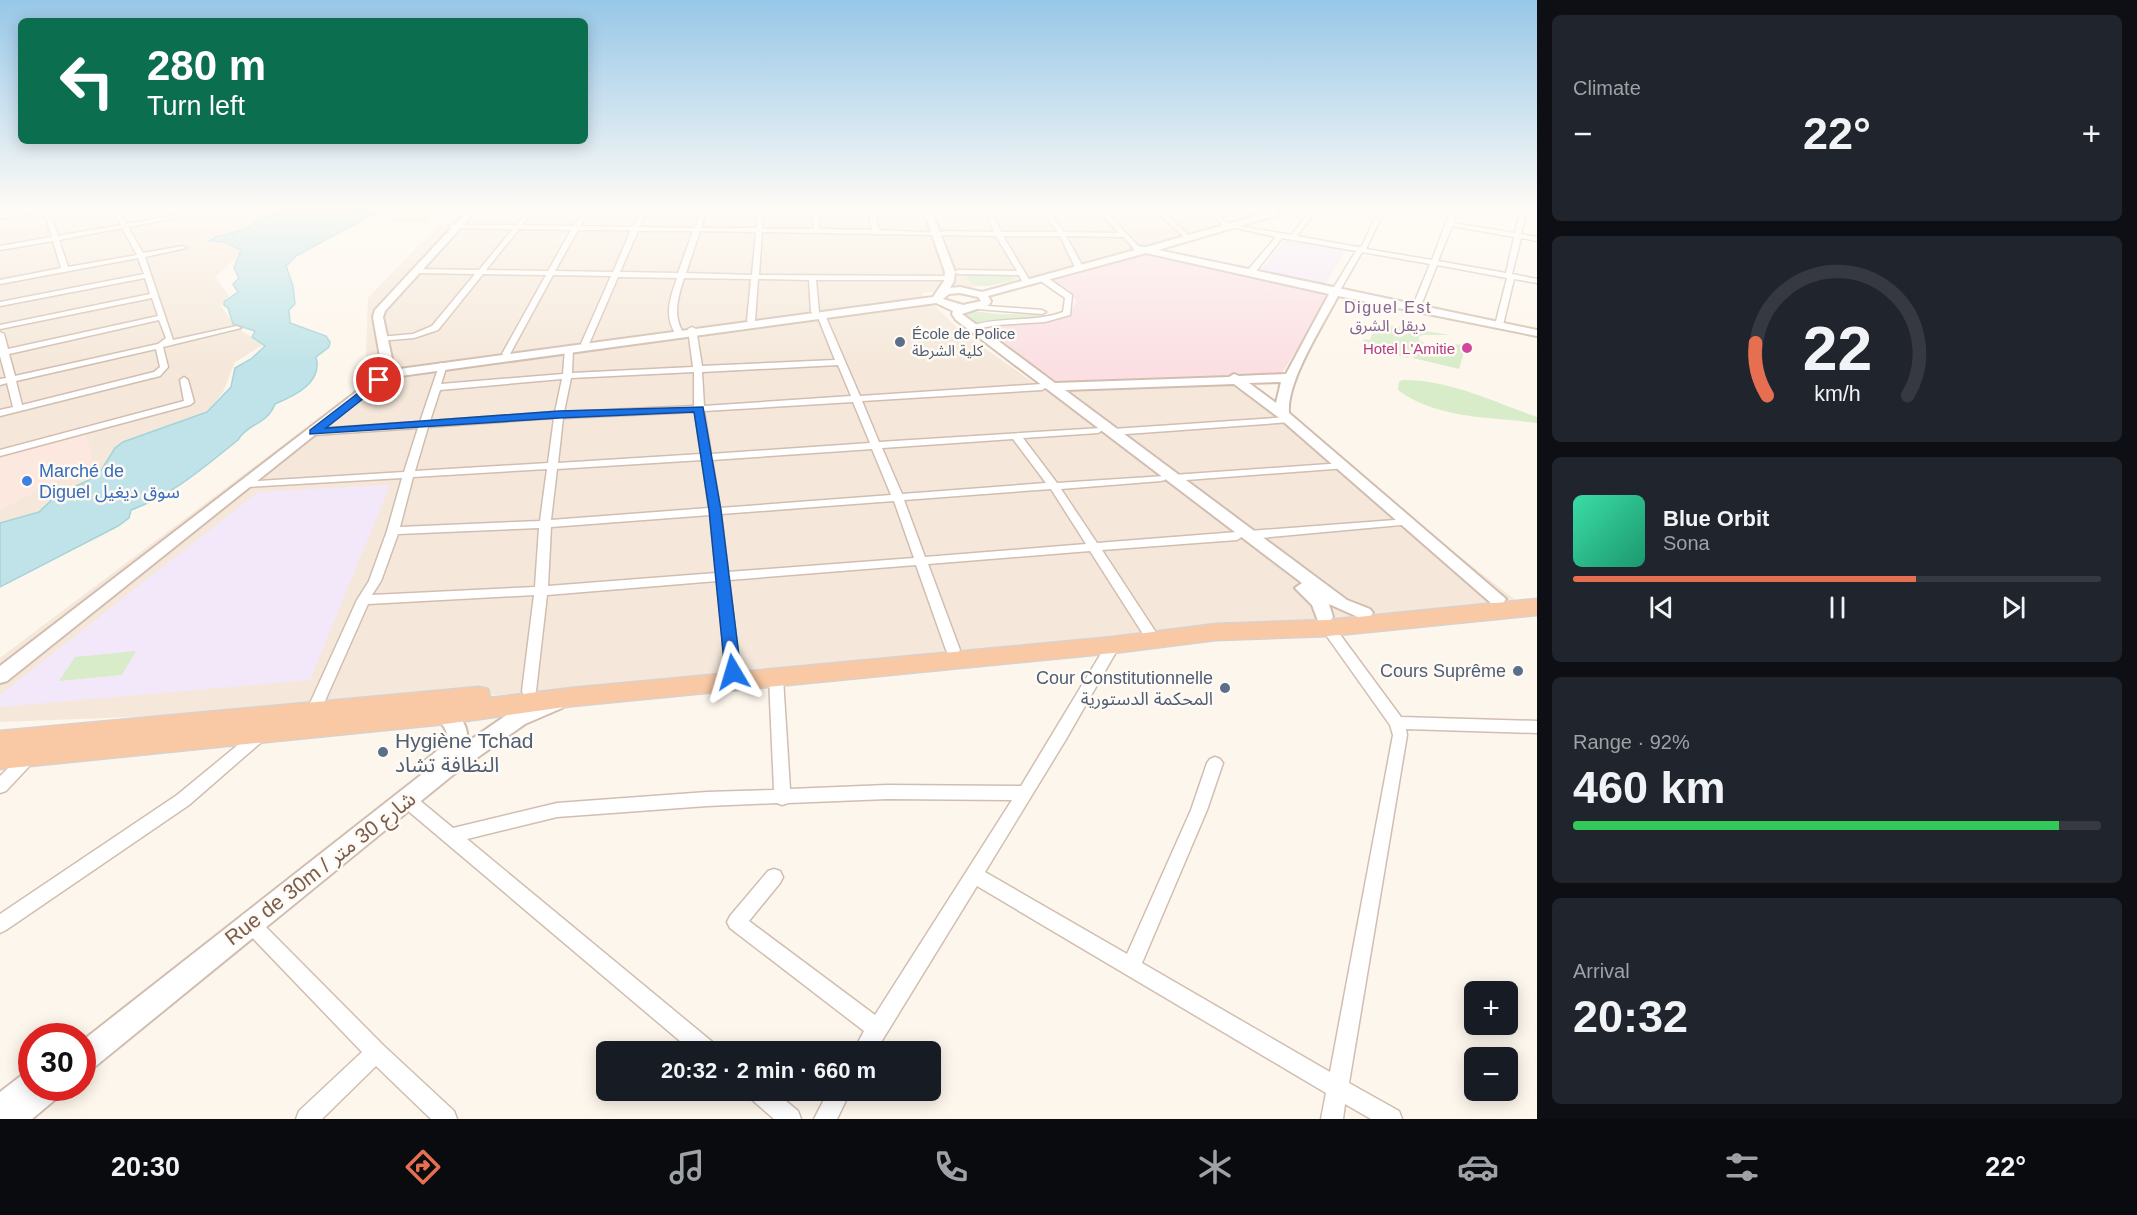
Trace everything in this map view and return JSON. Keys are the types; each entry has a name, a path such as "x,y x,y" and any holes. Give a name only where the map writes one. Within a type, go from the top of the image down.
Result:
{"highway":[{"path":"0,758 445,714 572,697 1113,645 1326,622 1364,613 1537,596"},
{"path":"0,741 1148,631 1326,622 1537,607"}],"street":[{"path":"62,261 65,269"},
{"path":"0,282 110,261"},
{"path":"143,261 170,339 159,346"},
{"path":"381,372 371,310 419,261"},
{"path":"0,666 373,386 381,372 382,339 378,316 380,310 424,261"},
{"path":"382,339 414,336 435,328 490,261"},
{"path":"506,354 557,261"},
{"path":"585,344 621,261"},
{"path":"679,332 673,323 673,314 687,261"},
{"path":"751,321 755,261"},
{"path":"947,261 949,278 941,298 948,314 1113,432 1167,478"},
{"path":"953,261 958,272 975,293 986,301 977,307"},
{"path":"1014,261 1023,277"},
{"path":"1076,261 1079,267"},
{"path":"975,293 1023,277 1099,261"},
{"path":"693,331 751,321 975,293 1045,280 1103,261"},
{"path":"1196,261 1537,333"},
{"path":"1250,273 1260,261"},
{"path":"1286,417 1283,396 1290,378 1335,292 1355,261"},
{"path":"1416,308 1434,261"},
{"path":"1435,261 1537,280"},
{"path":"1500,325 1512,261"},
{"path":"416,271 480,274 949,278"},
{"path":"958,272 1023,277"},
{"path":"0,304 148,275"},
{"path":"812,276 818,313 898,498 953,650"},
{"path":"974,328 999,322 1056,317 1067,313 1070,300 1066,294 1045,280"},
{"path":"0,327 155,295"},
{"path":"941,298 960,308 977,307 1041,312 1068,308"},
{"path":"960,308 957,314 960,318 1048,387 1098,430 1341,604 1364,613"},
{"path":"0,676 247,484 260,470 381,372 818,313"},
{"path":"2,353 162,317"},
{"path":"5,381 237,328"},
{"path":"693,331 698,371 699,409 715,510 733,672"},
{"path":"381,372 568,349 679,332"},
{"path":"0,334 5,381 18,409"},
{"path":"0,413 157,374 164,367 159,346"},
{"path":"529,691 541,591 545,524 559,415 567,376 568,349"},
{"path":"438,387 567,376 840,362"},
{"path":"313,712 363,600 375,581 393,531 443,365"},
{"path":"314,432 559,415 699,409 1048,387 1234,378 1290,378"},
{"path":"1234,378 1286,417 1497,599"},
{"path":"0,453 188,403 184,380"},
{"path":"1113,432 1286,417"},
{"path":"247,484 705,457 1098,430"},
{"path":"1016,435 1053,486 1148,631"},
{"path":"393,531 545,524 1343,466"},
{"path":"363,600 541,591 1408,522"},
{"path":"1243,535 1320,603 1326,622 1397,723 1399,747 1332,1119"},
{"path":"869,1041 1025,793 1113,645"},
{"path":"776,678 782,798"},
{"name":"Rue de 30m / شارع 30 متر","path":"96,1047 247,920 406,799 518,718 572,697"},
{"path":"96,1033 247,920 444,756 454,745 458,736 456,728 445,714"},
{"path":"1397,723 1537,727"},
{"path":"0,924 183,800 262,733"},
{"path":"0,786 31,755"},
{"path":"1131,967 1186,841 1215,763"},
{"path":"451,836 557,810 707,799 782,798 887,792 1025,793"},
{"path":"406,799 696,1041"},
{"path":"974,875 1391,1119"},
{"path":"774,878 736,922 876,1028"},
{"path":"247,920 376,1052 446,1119"},
{"path":"307,1119 376,1052"},
{"path":"0,1110 18,1096"},
{"path":"9,1119 31,1101"},
{"path":"769,1101 790,1119"},
{"path":"825,1119 835,1101"}],"shaded area":[{"path":"0,261 232,261 216,277 229,296 221,306 235,326 263,345 235,362 223,392 208,412 94,486 15,526 0,529"},
{"path":"404,261 1093,261 1022,281 922,293 960,331 1040,387 1233,379 1523,606 339,709 0,722 0,658 365,383 368,298"},
{"path":"1119,261 1185,261 1333,292 1282,373 1055,385 981,329 1052,320 1071,313 1076,301 1069,290 1052,281"},
{"path":"1268,261 1339,261 1325,285 1259,272"},
{"name":"Marché de Diguel سوق ديغيل","path":"85,430 93,462 0,510 0,452"},
{"path":"390,485 310,680 0,707 0,695 258,492"}],"green space":[{"path":"964,273 1012,274 1014,279 979,286 968,280"},
{"path":"970,311 1058,315 975,325 964,316"},
{"path":"1376,323 1450,335 1423,335 1419,337 1419,340 1436,346 1466,345 1459,369 1413,358 1416,351 1412,349 1408,358 1361,347 1364,339 1370,340"},
{"path":"1402,380 1436,383 1471,392 1537,417 1537,423 1465,415 1429,407 1398,390 1399,382"},
{"path":"136,651 122,675 59,681 75,657"}],"water":[{"path":"237,261 291,261 286,266 293,286 295,304 289,310 290,323 326,336 330,342 329,347 316,357 317,366 311,381 298,392 275,404 267,416 188,479 161,497 131,510 129,518 118,526 0,587 0,523 39,512 57,495 89,480 102,469 115,448 123,442 207,412 231,387 235,368 251,359 265,346 252,337 255,331 233,324 228,308 224,305 224,302 238,292 233,284 239,278 234,268"}],"place":[{"name":"École de Police كلية الشرطة","path":"900,342"},
{"name":"Hotel L'Amitie","path":"1467,348"},
{"name":"Marché de Diguel سوق ديغيل","path":"27,481"},
{"name":"Cours Suprême","path":"1518,671"},
{"name":"Cour Constitutionnelle المحكمة الدستورية","path":"1225,688"},
{"name":"Hygiène Tchad النظافة تشاد","path":"383,752"}],"district":[{"name":"Diguel Est ديقل الشرق","path":"1388,316"}],"route":[{"path":"379,380 314,432 559,415 699,409 715,510 733,672"}]}
